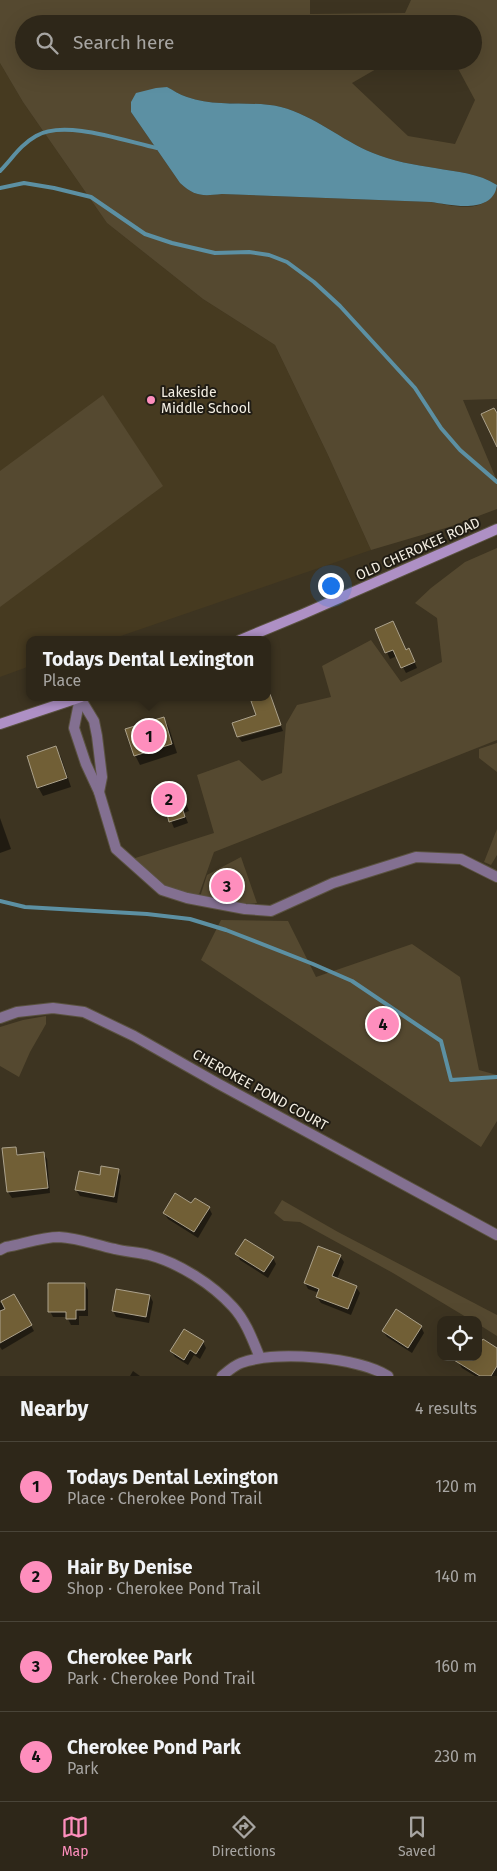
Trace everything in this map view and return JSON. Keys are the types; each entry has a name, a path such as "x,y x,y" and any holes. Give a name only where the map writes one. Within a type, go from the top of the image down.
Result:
{"street":[{"name":"OLD CHEROKEE ROAD","path":"250,636 497,529"},
{"path":"0,724 71,701"},
{"path":"79,701 74,728 98,792 116,849 162,890 187,898 245,909 272,911 333,883 416,857 460,859 497,877"},
{"path":"82,701 94,721 97,736 102,777 98,792"},
{"name":"CHEROKEE POND COURT","path":"0,1018 16,1012 53,1008 84,1012 134,1036 217,1083 497,1234"},
{"path":"0,1250 6,1247 57,1237 76,1238 118,1250 148,1254 165,1261 196,1278 234,1308 251,1334 260,1358"},
{"path":"222,1376 240,1363 260,1358 290,1356 314,1357 355,1364 379,1370 388,1376"}],"shaded area":[{"path":"0,0 310,0 310,14 405,13 411,0 497,0 497,185 483,178 467,174 380,156 361,148 305,116 281,107 198,100 184,96 166,87 131,112 180,183 195,193 431,202 470,207 484,203 497,188 497,399 463,400 497,481 497,509 449,527 371,550 275,345 203,299 107,223 23,102 0,63","holes":["15,15 482,15 482,70 459,70 475,100 455,144 408,136 352,83 374,70 15,70"]},
{"name":"Lakeside Middle School","path":"0,63 23,102 107,223 203,299 275,345 371,550 121,636 26,636 26,667 0,677"},
{"path":"103,395 163,486 0,607 0,471"},
{"path":"497,548 497,740 214,852 197,900 162,890 129,860 214,833 197,775 239,760 262,781 282,773 286,724 297,705 331,697 322,666 371,640 401,682 442,662 437,618 415,603 465,562"},
{"path":"497,743 497,772 479,758 479,749"},
{"path":"497,829 497,855 491,865 484,862"},
{"path":"241,857 257,903 242,903 200,897 207,875"},
{"path":"221,920 288,921 316,977 412,944 460,977 479,1070 497,1075 497,1121 481,1147 201,960"},
{"path":"46,1016 46,1024 30,1052 19,1077 0,1066 0,1027"},
{"path":"282,1200 338,1232 497,1315 497,1336 482,1327 482,1316 464,1316 393,1273 300,1222 284,1221 274,1213"}],"water":[{"path":"167,87 182,95 198,100 281,107 305,116 361,148 380,156 467,174 483,178 497,185 494,194 488,201 470,206 431,202 222,194 200,195 185,188 180,183 131,112 131,102 136,93"}],"building":[{"path":"494,408 497,413 497,447 481,414"},
{"path":"393,621 406,650 409,648 415,662 401,668 393,650 385,653 375,629"},
{"path":"271,697 281,725 237,737 232,723 256,715 251,701 271,701"},
{"path":"164,717 172,744 134,756 125,729"},
{"path":"56,746 67,778 37,788 27,756"},
{"path":"180,786 186,805 182,807 185,817 169,822 166,810 160,812 154,795"},
{"path":"16,1147 17,1155 44,1152 48,1188 7,1192 2,1148"},
{"path":"101,1166 119,1169 114,1197 75,1190 79,1171 100,1175"},
{"path":"175,1193 191,1203 195,1198 210,1207 194,1232 163,1213"},
{"path":"245,1239 274,1257 264,1272 235,1254"},
{"path":"318,1246 341,1255 332,1276 357,1286 348,1309 316,1297 319,1289 304,1283"},
{"path":"48,1283 85,1283 85,1310 76,1310 76,1319 66,1319 66,1312 48,1312"},
{"path":"116,1289 150,1295 146,1317 112,1311"},
{"path":"14,1294 32,1325 0,1343 0,1311 5,1309 1,1301"},
{"path":"396,1309 422,1326 408,1348 382,1331"},
{"path":"184,1329 204,1341 196,1354 190,1350 184,1360 170,1351"},
{"path":"483,1339 497,1348 497,1366 491,1376 480,1376 456,1361 482,1361"}],"waterway":[{"path":"0,171 25,144 36,136 48,131 78,130 157,148"},
{"path":"0,188 24,183 91,197 145,234 172,243 215,253 249,252 269,255 287,262 314,282 340,306 415,388 441,428 460,450 497,482"},
{"path":"0,901 25,907 147,914 190,919 226,930 352,981 441,1041 451,1080 497,1077"}],"place":[{"name":"Lakeside Middle School","path":"151,400"},
{"name":"Todays Dental Lexington","path":"149,736"},
{"name":"Hair By Denise","path":"169,799"},
{"name":"Cherokee Park","path":"227,886"},
{"name":"Cherokee Pond Park","path":"383,1024"}]}
